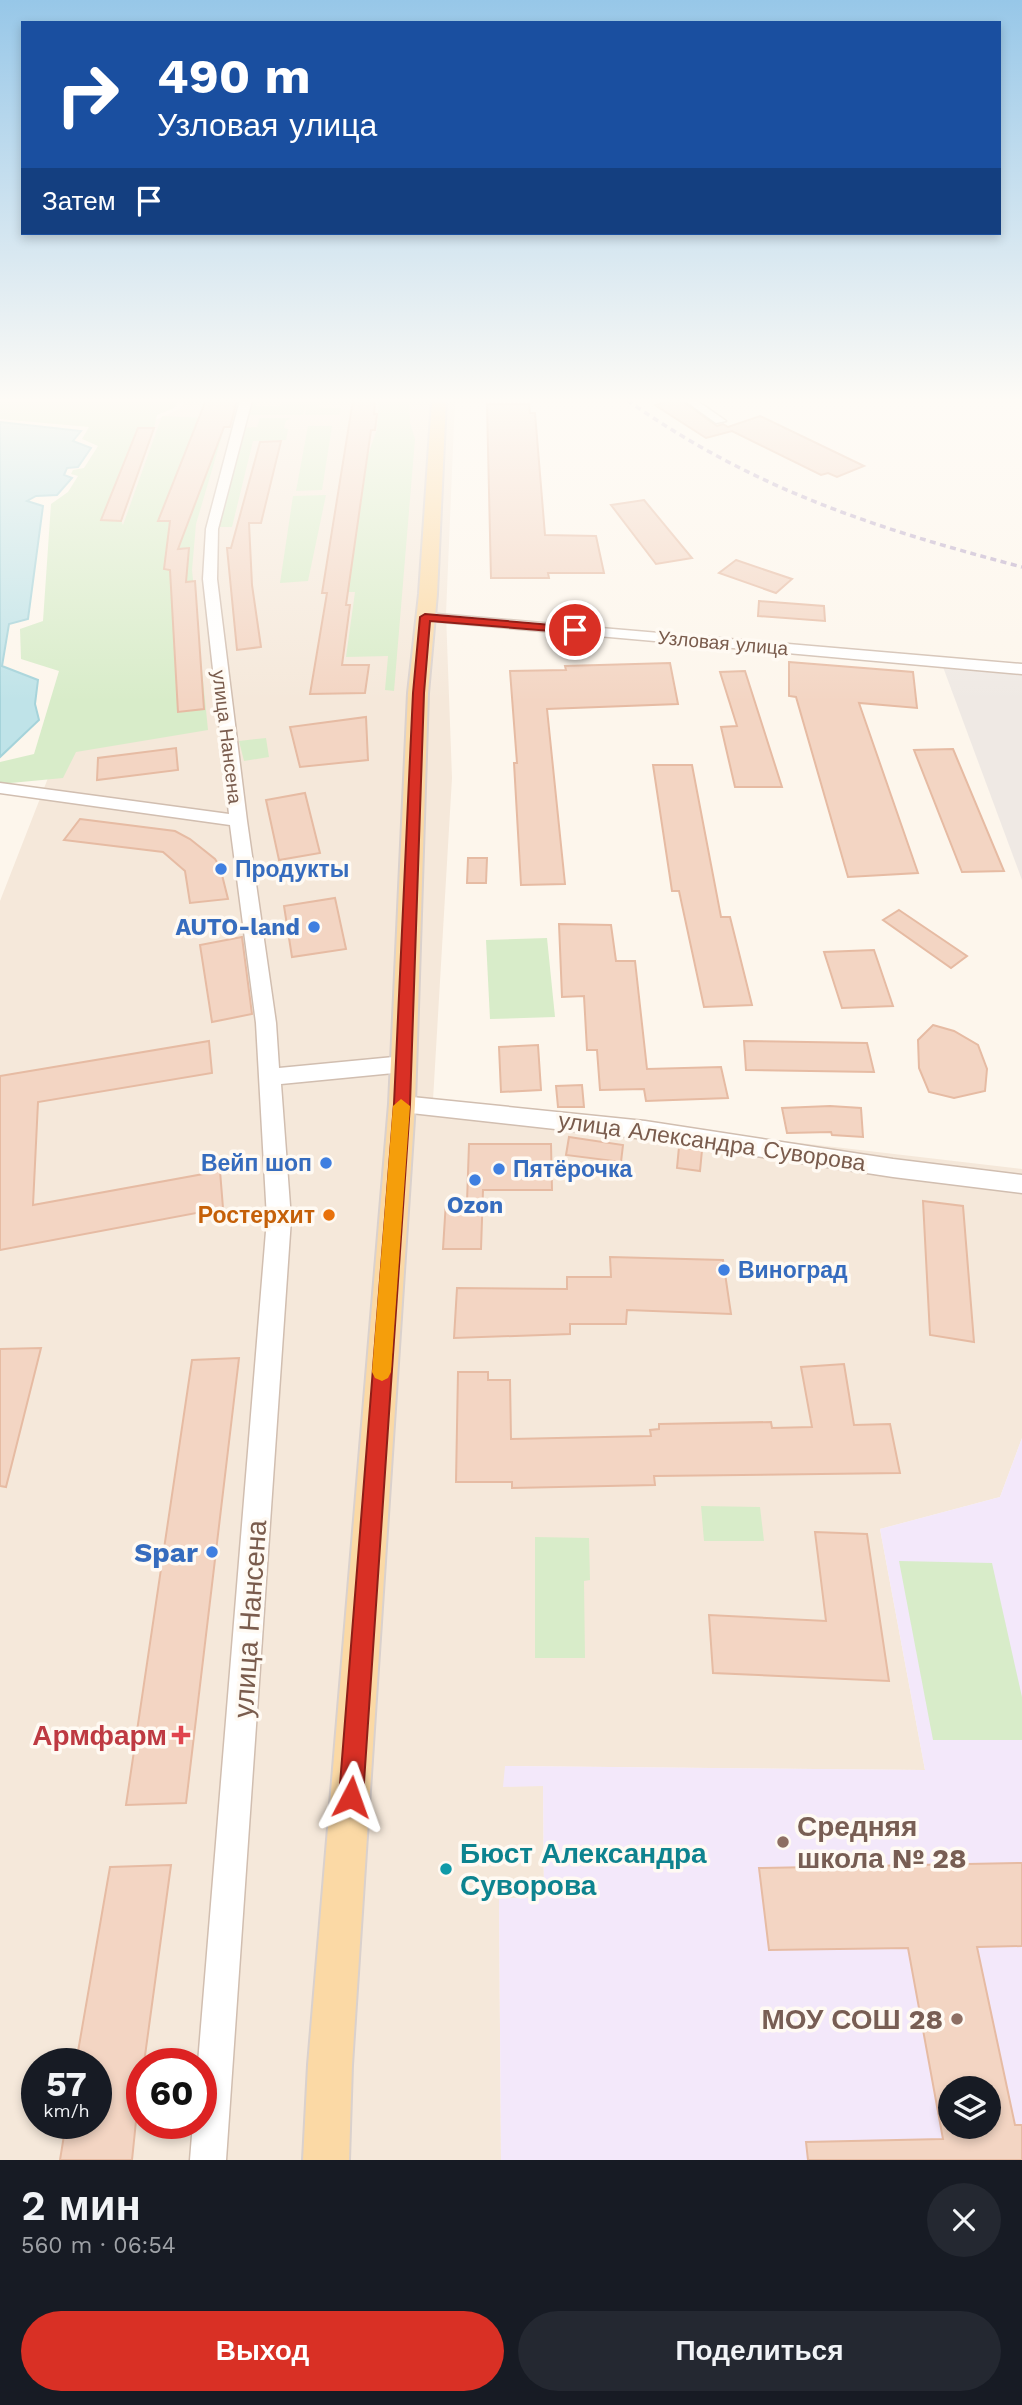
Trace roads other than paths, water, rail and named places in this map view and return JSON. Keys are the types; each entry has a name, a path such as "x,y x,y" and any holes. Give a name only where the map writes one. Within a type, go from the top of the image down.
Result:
{"main road":[{"path":"326,2160 330,2065 402,1104 418,693 432,501"}],"street":[{"name":"улица Нансена","path":"208,2160 279,1219 266,1023 237,821 210,579 212,529 219,501"},
{"name":"Узловая улица","path":"425,617 1022,669"},
{"path":"0,788 237,821"},
{"path":"270,1077 404,1064"},
{"name":"улица Александра Суворова","path":"402,1104 645,1130 893,1168 1022,1184"}],"water":[{"path":"0,501 27,501 43,506 28,619 9,624 2,666 38,680 35,704 39,720 0,757"}],"railway":[{"path":"813,501 916,537 1022,567"}],"place":[{"name":"Продукты","path":"221,869"},
{"name":"AUTO-land","path":"314,927"},
{"name":"Вейп шоп","path":"326,1163"},
{"name":"Пятёрочка","path":"499,1169"},
{"name":"Ozon","path":"475,1180"},
{"name":"Ростерхит","path":"329,1215"},
{"name":"Виноград","path":"724,1270"},
{"name":"Spar","path":"212,1552"},
{"name":"Армфарм","path":"181,1735"},
{"name":"Средняя школа № 28","path":"783,1842"},
{"name":"Бюст Александра Суворова","path":"446,1869"},
{"name":"МОУ СОШ 28","path":"957,2019"}]}
